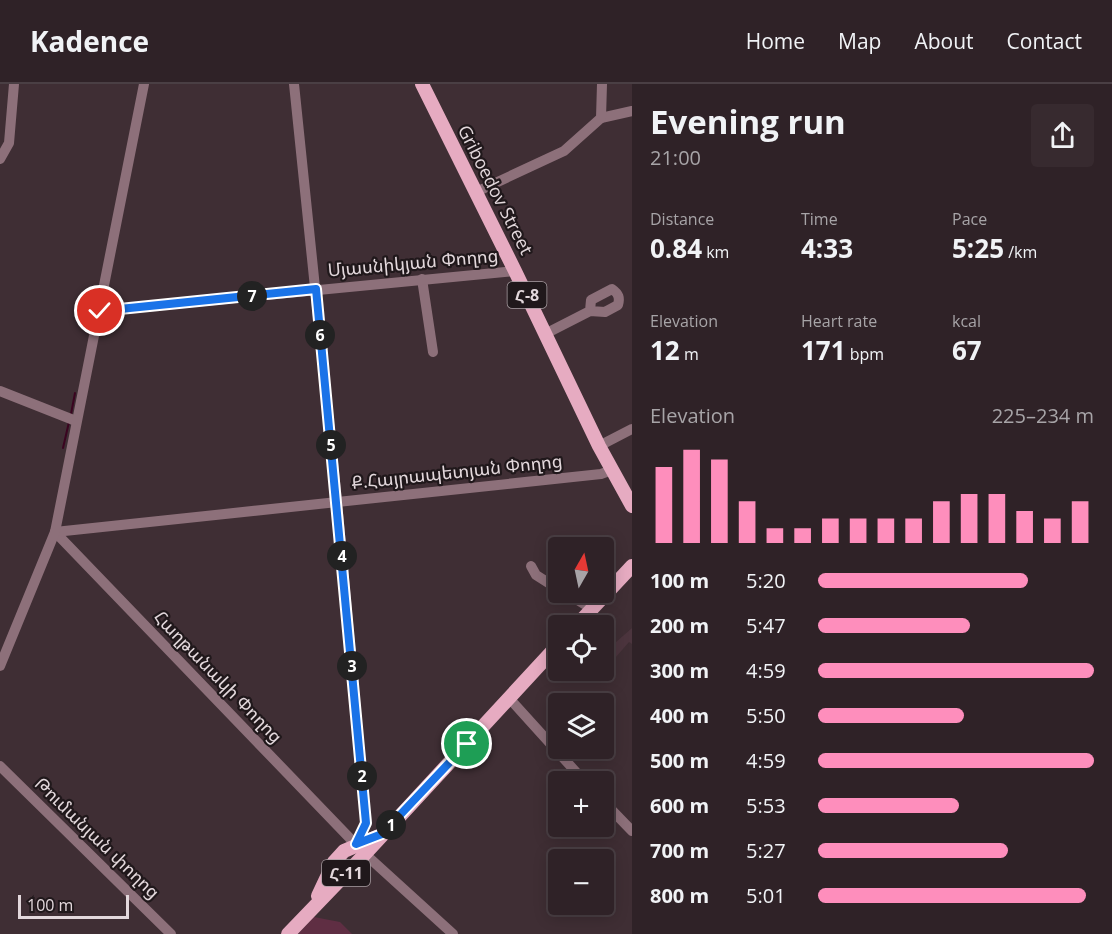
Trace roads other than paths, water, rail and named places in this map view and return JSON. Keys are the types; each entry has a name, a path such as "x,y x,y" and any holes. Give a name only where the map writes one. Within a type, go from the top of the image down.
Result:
{"main road":[{"name":"Griboedov Street","path":"422,84 515,271 598,446 632,506"},
{"path":"586,615 632,566"},
{"name":"Հ-11","path":"288,934 361,849 382,834 548,656"}],"street":[{"path":"0,159 9,143 14,84"},
{"path":"0,666 55,532 144,84"},
{"path":"294,84 337,501 366,823 361,849"},
{"path":"601,117 602,84"},
{"path":"476,192 564,151 601,117 632,111"},
{"name":"Մյասնիկյան Փողոց","path":"100,311 515,271"},
{"path":"422,279 433,352"},
{"path":"545,334 590,311"},
{"path":"0,391 76,421"},
{"path":"598,446 632,429"},
{"name":"Ք.Հայրապետյան Փողոց","path":"55,532 601,474 612,470"},
{"name":"Հաղթանակի Փողոց","path":"55,532 361,849 453,934"},
{"path":"531,566 536,575 548,583"},
{"path":"582,603 592,609"},
{"path":"509,698 575,771"},
{"name":"Թումանյան փողոց","path":"0,766 171,934"},
{"path":"614,812 632,831"}],"waterway":[{"path":"71,414 75,393"},
{"path":"63,448 69,422"}]}
